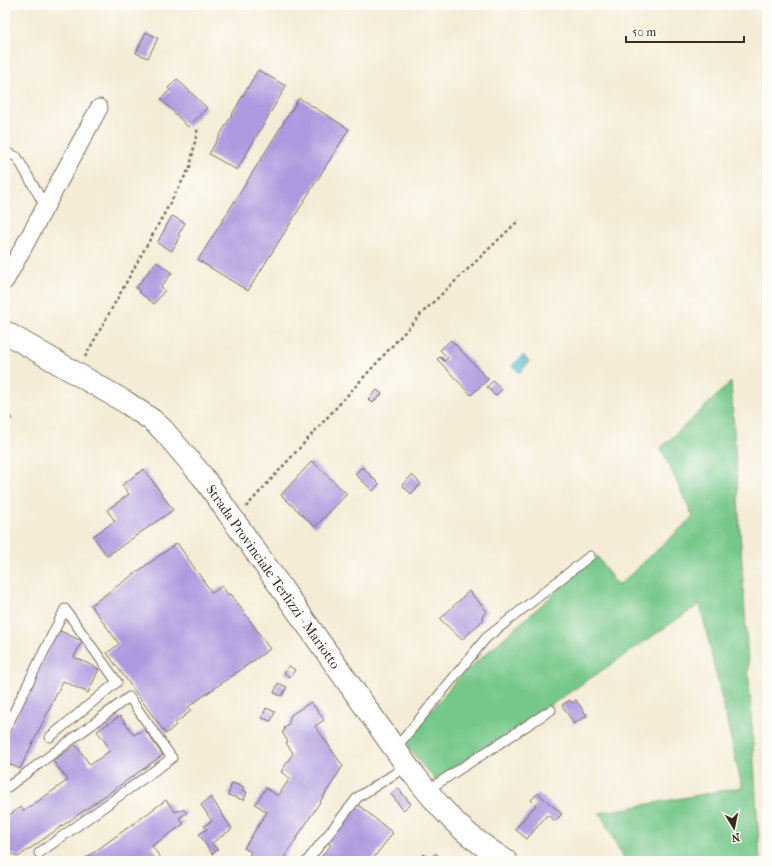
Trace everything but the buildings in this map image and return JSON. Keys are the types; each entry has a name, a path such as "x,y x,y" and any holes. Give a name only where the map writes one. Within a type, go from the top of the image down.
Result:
{"main road":[{"name":"Strada Provinciale Terlizzi - Mariotto","path":"5,332 127,404 152,420 163,430 203,477 426,791 456,824 494,856"}],"street":[{"path":"5,281 99,108"}],"lane":[{"path":"5,152 17,157 45,206"},
{"path":"395,749 486,638 590,556"},
{"path":"5,730 65,609 117,682 50,737"},
{"path":"5,789 129,697 172,758 39,853"},
{"path":"426,791 551,710"},
{"path":"307,861 358,797 407,766"}],"path":[{"path":"76,373 190,167 198,127"},
{"path":"233,521 422,313 519,220"}],"green space":[{"path":"731,382 760,861 625,861 600,813 742,787 700,604 437,782 410,750 408,740 456,680 597,556 618,586 693,517 661,448"}],"water":[{"path":"523,355 530,362 519,373 512,366"}]}
